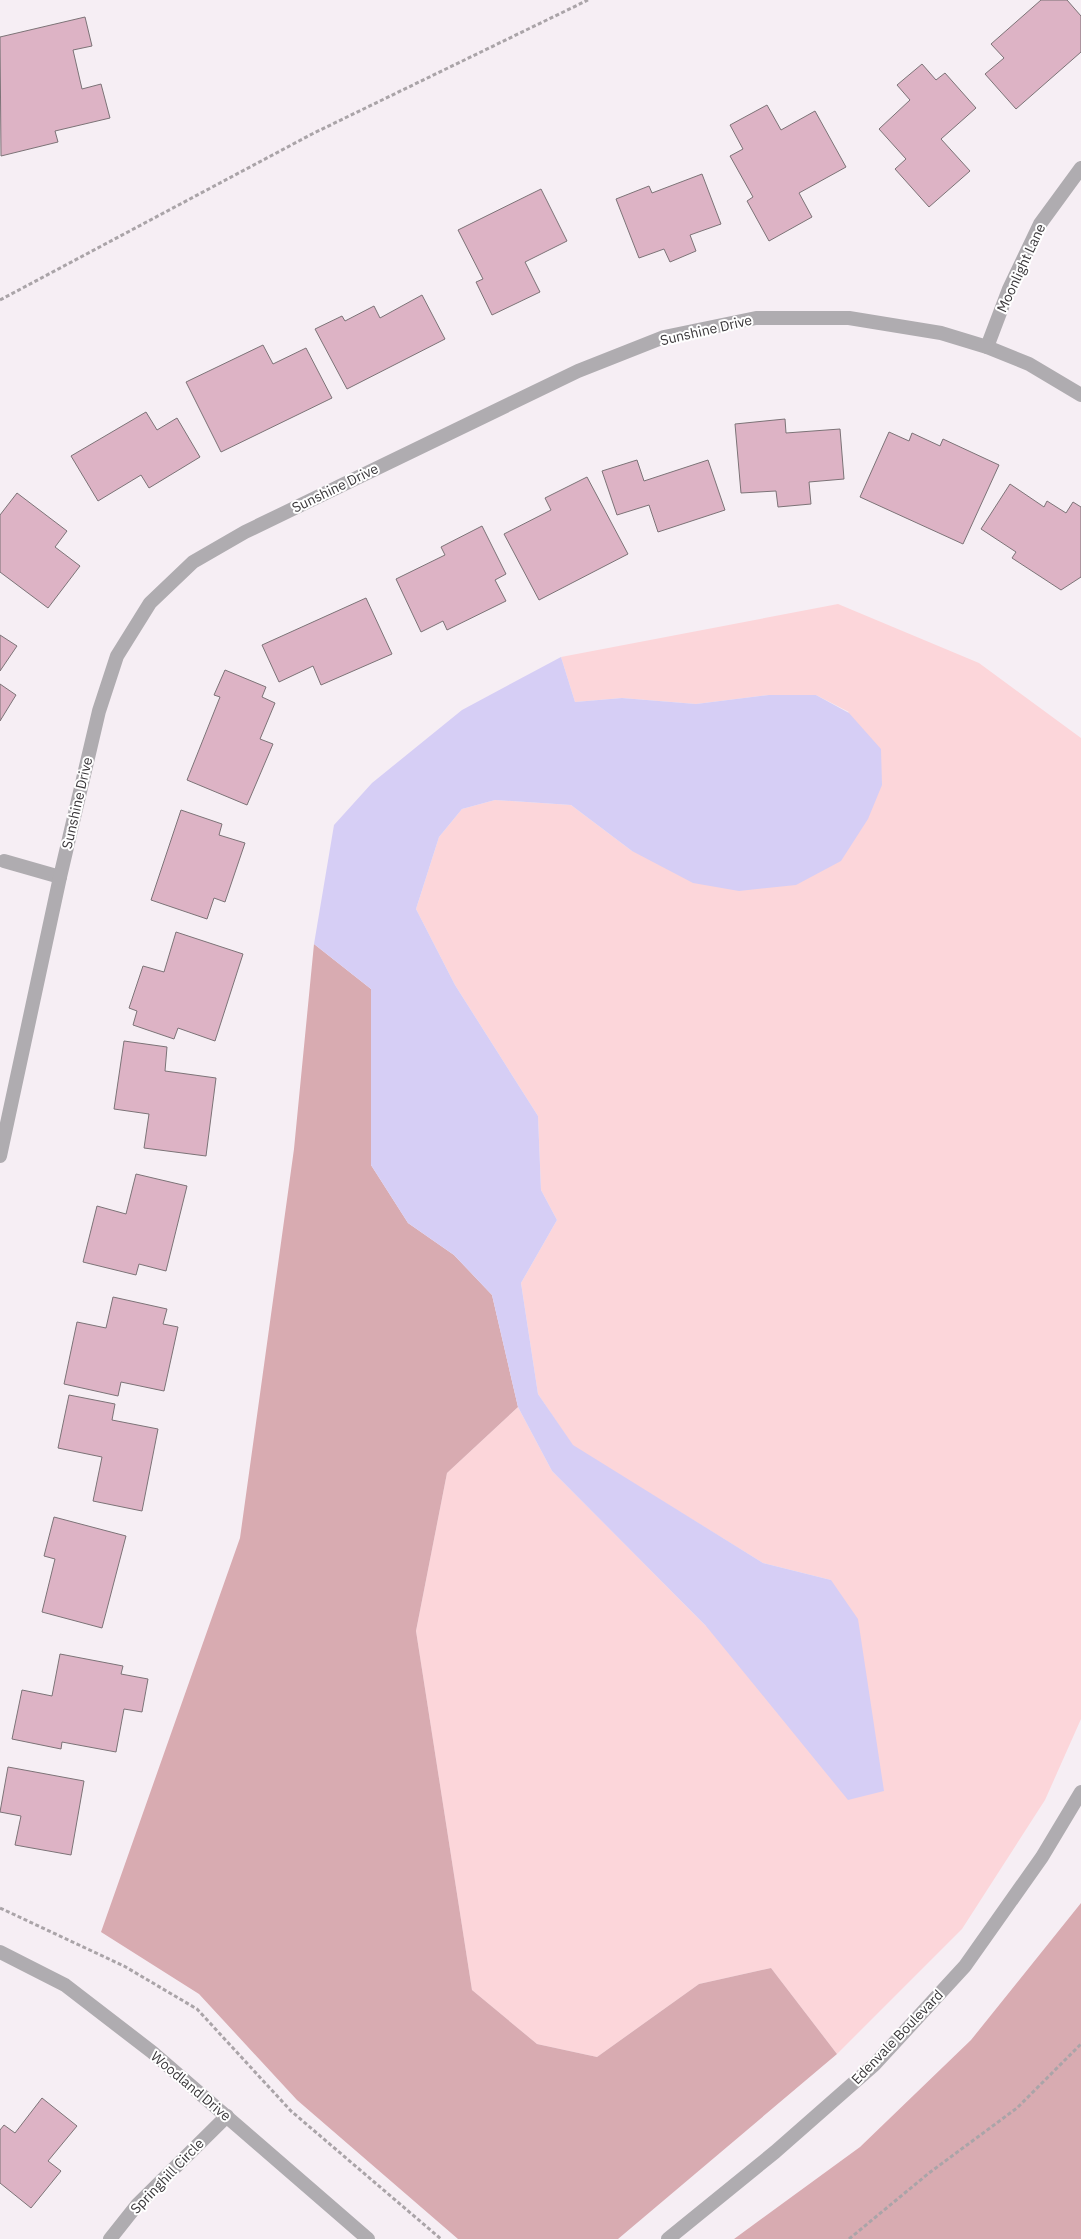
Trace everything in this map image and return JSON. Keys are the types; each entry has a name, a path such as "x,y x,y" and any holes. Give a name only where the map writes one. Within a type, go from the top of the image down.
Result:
{"street":[{"name":"Moonlight Lane","path":"987,347 1009,289 1040,224 1081,168"},
{"name":"Sunshine Drive","path":"0,1156 60,877 99,711 117,656 150,603 193,562 245,532 578,371 664,337 756,318 849,318 941,333 987,347 1029,364 1081,395"},
{"path":"4,861 60,877"},
{"name":"Edenvale Boulevard","path":"668,2239 774,2152 894,2044 964,1966 1042,1858 1081,1792"},
{"name":"Woodland Drive","path":"0,1952 65,1985 152,2052 368,2239"},
{"name":"Springhill Circle","path":"110,2239 137,2205 227,2116"}],"path":[{"path":"0,300 312,134 588,0"},
{"path":"0,1908 124,1966 197,2010 291,2111 441,2239"},
{"path":"849,2239 929,2173 1016,2108 1081,2044"}],"shaded area":[{"path":"838,604 979,663 1081,738 1081,1719 1045,1800 962,1929 837,2054 771,1968 699,1984 597,2057 537,2044 472,1990 416,1631 447,1473 518,1407 552,1471 706,1626 831,1580 763,1563 573,1446 538,1394 521,1283 557,1220 541,1190 538,1116 455,985 416,909 439,837 462,809 495,800 571,805 632,851 849,712 816,695 769,695 696,704 622,698 575,702 561,657"},
{"path":"561,657 575,702 622,698 696,704 769,695 816,695 849,713 881,749 882,785 868,819 841,861 796,885 739,891 693,883 632,851 571,805 495,800 462,809 439,837 416,909 455,985 538,1116 541,1190 557,1220 521,1283 538,1394 573,1445 763,1563 831,1580 858,1619 884,1791 848,1800 706,1626 552,1471 518,1407 492,1295 454,1255 408,1223 371,1165 371,989 314,944 334,825 372,783 462,710"},
{"path":"314,944 371,989 371,1165 408,1223 454,1255 492,1295 518,1407 447,1473 416,1631 472,1990 537,2044 597,2057 699,1984 771,1968 837,2054 618,2239 458,2239 297,2100 199,1994 101,1932 240,1538 294,1149"},
{"path":"1081,1903 1081,2239 734,2239 860,2147 971,2040"}],"building":[{"path":"1041,0 1067,0 1081,16 1081,52 1016,109 985,74 1004,58 991,44"},
{"path":"85,17 92,46 73,50 82,89 101,84 110,118 55,131 58,142 1,156 0,37"},
{"path":"922,64 936,80 945,73 976,108 941,139 970,171 929,207 895,169 906,159 879,129 910,100 897,85"},
{"path":"767,105 781,130 815,111 846,167 799,193 812,217 769,241 747,201 753,197 730,156 743,149 730,125"},
{"path":"702,174 721,224 690,235 696,251 670,262 664,249 639,258 616,199 649,186 652,193"},
{"path":"541,189 567,241 525,262 540,292 492,315 476,282 483,279 458,230"},
{"path":"422,295 445,339 347,389 315,329 342,316 345,321 374,306 380,318"},
{"path":"263,345 273,364 306,348 332,398 221,452 186,382"},
{"path":"146,412 157,430 177,418 200,457 149,488 141,475 98,501 71,456"},
{"path":"785,419 786,433 840,429 844,479 809,482 811,504 778,507 776,491 741,493 735,424"},
{"path":"889,432 909,441 912,433 940,446 943,439 999,465 963,544 860,497"},
{"path":"637,460 644,481 708,460 725,510 658,532 649,505 617,515 602,471"},
{"path":"587,477 628,554 539,600 504,534 551,510 545,498"},
{"path":"1010,484 1044,507 1047,501 1066,513 1073,502 1081,507 1081,577 1061,590 1012,558 1016,552 981,529"},
{"path":"17,493 67,531 55,547 80,566 48,608 0,572 0,515"},
{"path":"482,526 506,574 495,580 506,601 447,630 443,621 421,632 396,579 445,555 441,547"},
{"path":"366,598 392,654 321,685 313,666 279,682 262,645"},
{"path":"0,635 17,646 0,671"},
{"path":"225,670 266,687 262,697 275,703 260,739 273,744 247,805 187,780 220,697 214,695"},
{"path":"0,684 16,695 0,721"},
{"path":"181,810 222,824 219,835 245,843 225,902 214,898 207,919 151,900"},
{"path":"176,932 243,954 215,1041 178,1028 174,1039 133,1025 137,1011 129,1008 143,966 164,972"},
{"path":"124,1041 167,1047 165,1071 216,1078 206,1156 144,1148 149,1114 114,1109"},
{"path":"136,1174 187,1186 166,1271 139,1264 136,1275 83,1262 97,1206 126,1214"},
{"path":"113,1297 167,1309 163,1324 178,1327 164,1391 121,1382 118,1396 64,1384 77,1322 106,1328"},
{"path":"69,1395 115,1404 112,1420 158,1429 142,1511 93,1501 102,1457 58,1448"},
{"path":"54,1517 126,1536 102,1628 42,1612 55,1559 44,1556"},
{"path":"60,1654 123,1666 121,1674 148,1679 142,1712 124,1709 116,1752 62,1742 61,1749 12,1739 22,1690 52,1696"},
{"path":"8,1767 84,1781 71,1855 15,1845 21,1816 0,1812"},
{"path":"42,2098 77,2126 48,2161 61,2171 31,2208 0,2183 0,2130 4,2125 15,2133"}]}
